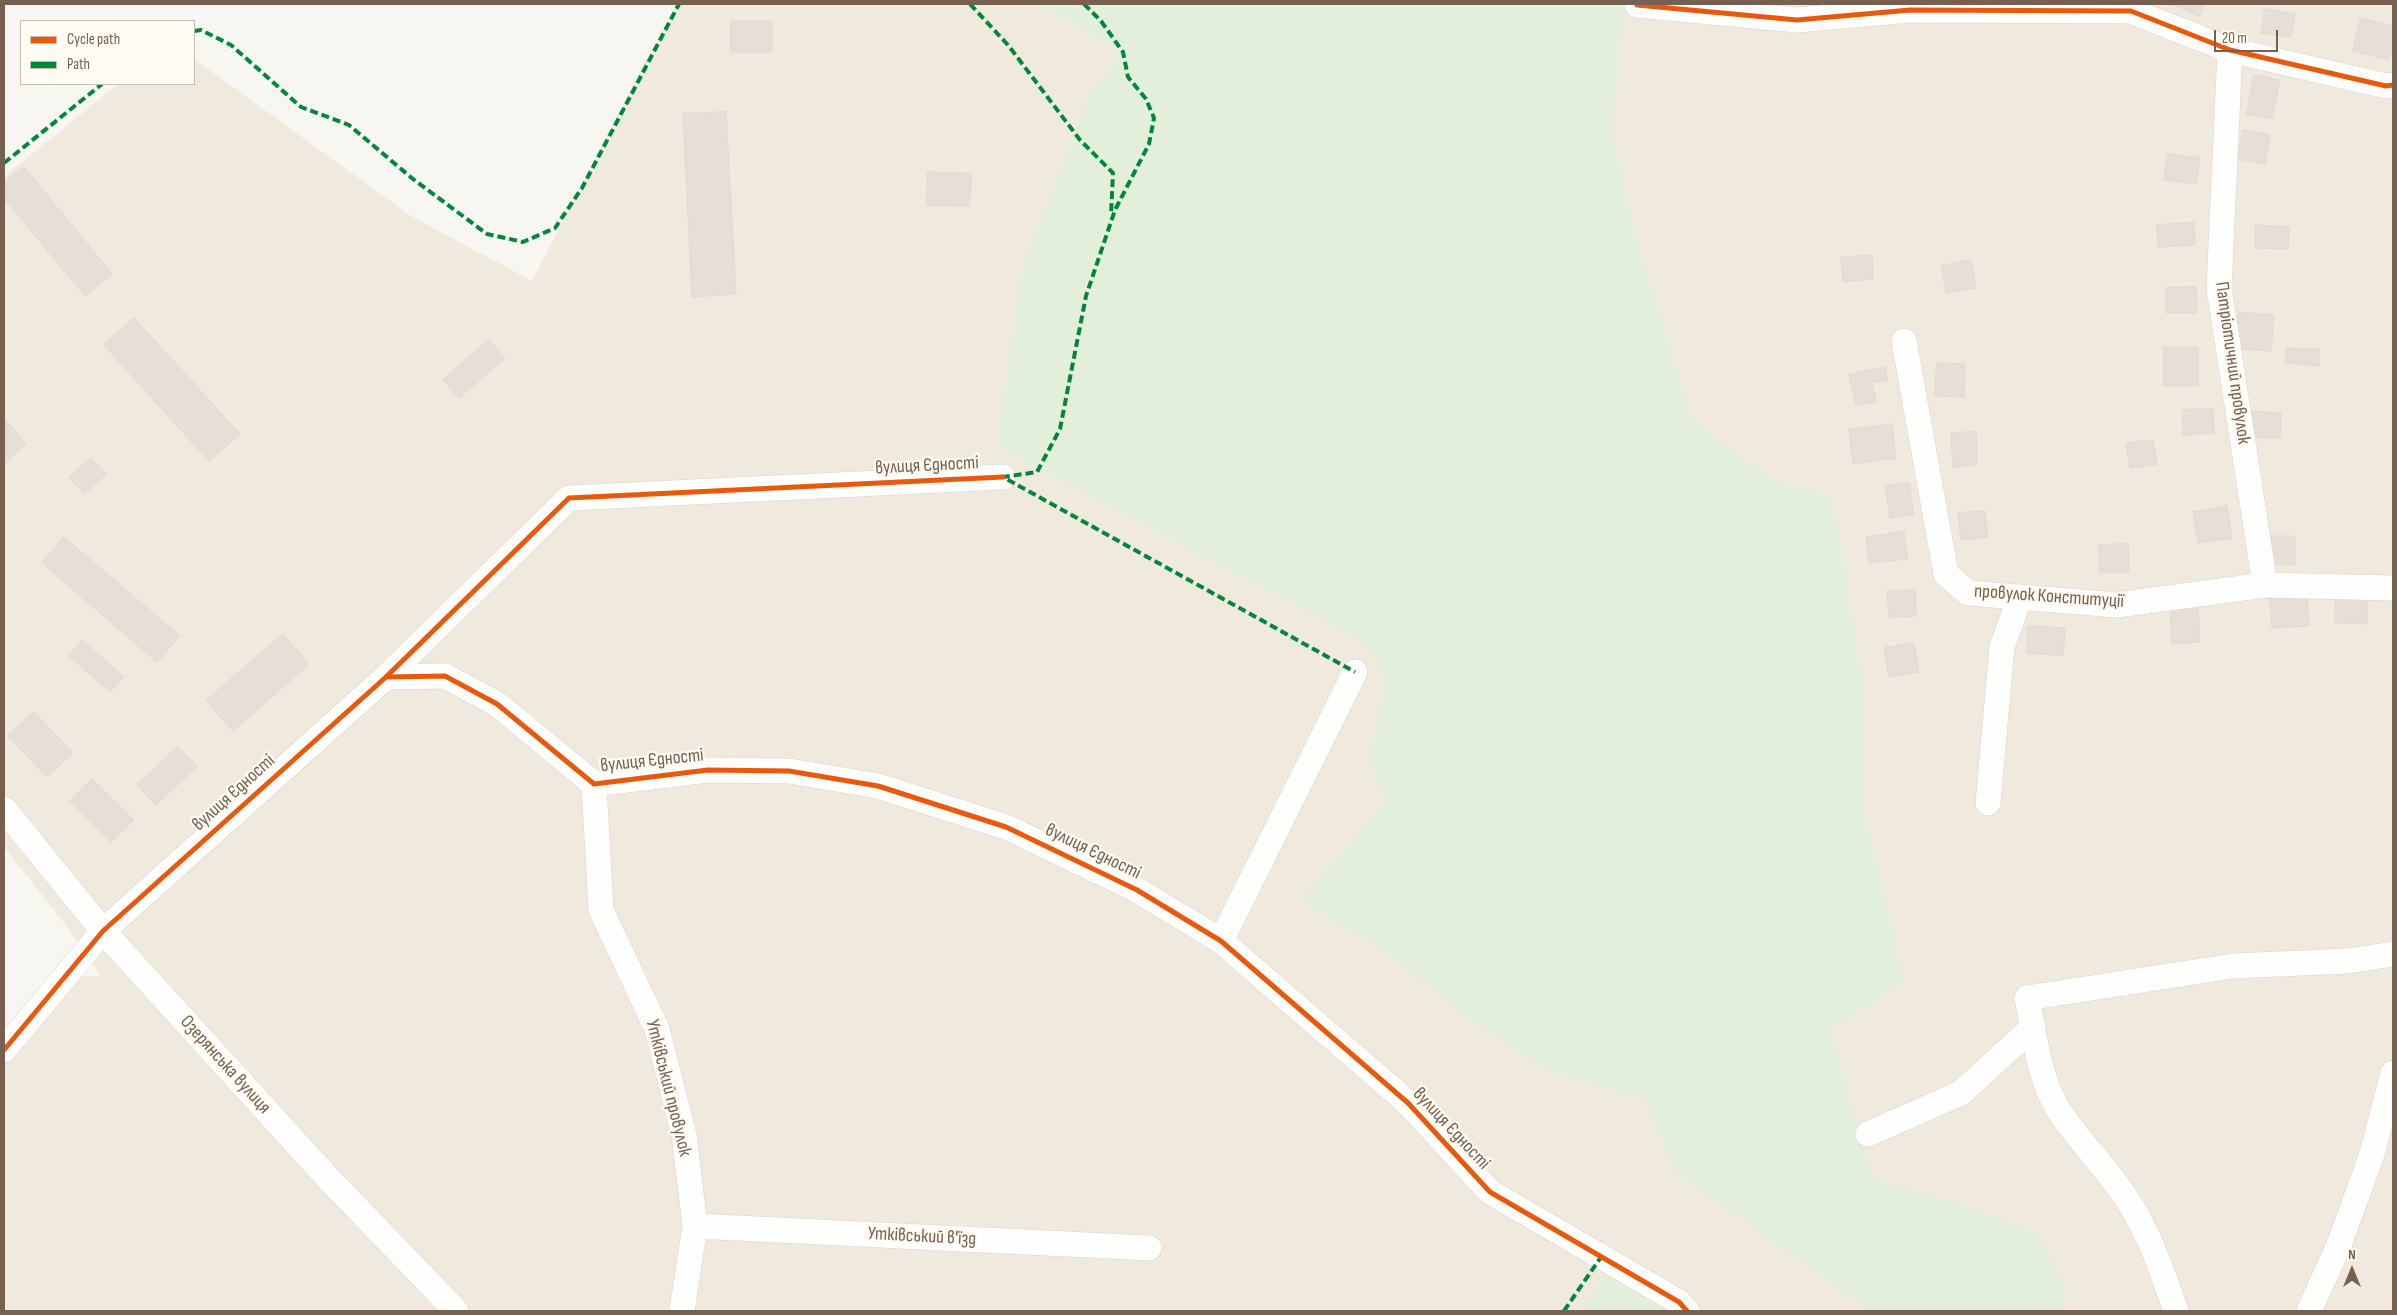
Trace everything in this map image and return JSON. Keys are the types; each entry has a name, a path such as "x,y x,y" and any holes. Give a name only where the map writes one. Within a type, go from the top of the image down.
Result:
{"street":[{"path":"1637,5 1797,20 1910,10 2129,8 2230,50 2386,86 2393,85"},
{"name":"Патріотичний провулок","path":"2230,50 2219,288 2265,585"},
{"name":"провулок Конституції","path":"1904,341 1946,574 1968,593 2117,605 2265,585 2393,588"},
{"name":"вулиця Єдності","path":"4,1050 103,931 386,677 569,498 1003,477"},
{"path":"1988,803 2002,647 2020,597"},
{"path":"1221,940 1355,672"},
{"name":"вулиця Єдності","path":"386,677 445,676 497,704 594,784 708,770 789,770 878,786 1006,827 1137,890 1221,940 1408,1103 1490,1192 1679,1302 1687,1311"},
{"name":"Утківський провулок","path":"594,784 601,910 658,1029 684,1135 695,1226 682,1311"},
{"name":"Озерянська вулиця","path":"4,809 103,931 327,1177 456,1311"},
{"path":"2176,1311 2151,1240 2115,1181 2085,1148 2054,1101 2041,1064 2027,998 2233,966 2348,961 2393,954"},
{"path":"1868,1134 1961,1093 2033,1027"},
{"path":"2309,1311 2339,1245 2372,1154 2393,1073"},
{"name":"Утківський в'їзд","path":"695,1226 1149,1248"}],"shaded area":[{"path":"678,4 1034,4 1123,52 1156,4 2393,4 2393,1311 4,1311 4,1046 75,976 101,976 69,929 4,847 4,177 117,85 195,85 195,60 411,216 532,281 643,65"}],"green space":[{"path":"1034,4 1624,4 1612,126 1632,224 1692,420 1772,479 1833,498 1864,689 1863,809 1905,981 1831,1031 1872,1177 1972,1207 2039,1233 2070,1296 2060,1311 1871,1311 1675,1173 1645,1100 1549,1072 1465,1016 1387,953 1300,901 1384,803 1369,761 1385,674 1358,639 996,446 1022,265 1089,96 1123,52"},
{"path":"1604,1274 1665,1311 1580,1311"}],"building":[{"path":"2172,4 2205,4 2200,16"},
{"path":"2265,9 2295,14 2291,37 2261,33"},
{"path":"2361,18 2393,26 2393,41 2389,60 2353,51"},
{"path":"731,21 772,21 772,52 731,52"},
{"path":"2254,75 2280,80 2272,119 2247,114"},
{"path":"726,112 736,294 692,297 683,114"},
{"path":"2243,130 2270,135 2265,164 2238,159"},
{"path":"2168,154 2200,158 2196,184 2164,180"},
{"path":"24,167 112,274 85,296 4,198 4,183"},
{"path":"928,172 971,173 970,206 927,205"},
{"path":"2194,223 2195,245 2158,247 2157,225"},
{"path":"2256,225 2289,227 2288,249 2256,248"},
{"path":"1872,255 1873,279 1843,282 1841,258"},
{"path":"1971,260 1976,288 1946,293 1941,266"},
{"path":"2196,287 2197,313 2166,313 2166,288"},
{"path":"2239,312 2274,315 2271,351 2236,349"},
{"path":"134,318 240,434 209,461 104,345"},
{"path":"489,340 505,358 459,398 443,380"},
{"path":"2164,347 2198,347 2198,386 2164,386"},
{"path":"2287,348 2319,349 2319,366 2286,363"},
{"path":"1937,363 1965,364 1964,397 1935,396"},
{"path":"1885,367 1888,380 1872,383 1876,402 1856,405 1849,375"},
{"path":"2213,409 2214,433 2183,435 2182,410"},
{"path":"2251,411 2281,413 2280,438 2250,437"},
{"path":"4,418 26,444 4,464"},
{"path":"1892,424 1896,458 1853,464 1849,430"},
{"path":"1976,432 1977,465 1953,467 1951,433"},
{"path":"2153,440 2157,464 2130,468 2126,444"},
{"path":"91,458 106,474 84,494 69,477"},
{"path":"1909,483 1914,514 1890,518 1885,486"},
{"path":"2227,506 2232,538 2198,543 2193,512"},
{"path":"1985,511 1988,537 1961,540 1958,513"},
{"path":"1904,532 1908,559 1869,563 1866,537"},
{"path":"2269,536 2295,536 2295,565 2269,565"},
{"path":"64,537 180,636 157,662 42,563"},
{"path":"2128,544 2129,572 2099,572 2099,545"},
{"path":"1915,590 1916,616 1889,618 1887,591"},
{"path":"2307,593 2309,626 2272,628 2269,596"},
{"path":"2336,593 2368,594 2367,624 2335,623"},
{"path":"2198,602 2200,642 2172,644 2170,604"},
{"path":"2028,626 2065,628 2063,656 2027,653"},
{"path":"283,634 309,664 233,731 206,701"},
{"path":"82,640 124,677 110,692 69,656"},
{"path":"1914,643 1919,672 1889,677 1884,648"},
{"path":"34,712 73,753 47,777 8,736"},
{"path":"178,747 197,766 156,805 137,785"},
{"path":"92,779 134,820 111,842 70,801"}],"marked path":[{"path":"195,31 201,30 231,45 301,107 349,125 413,179 487,234 523,242 555,228 582,188 679,4"},
{"path":"970,4 1008,45 1080,140 1113,173 1111,215"},
{"path":"1084,4 1101,21 1123,52 1128,77 1146,99 1154,118 1149,144 1115,210 1086,296 1060,429 1037,472 1003,477 1355,672"},
{"path":"4,163 101,85"},
{"path":"1564,1311 1601,1257"}],"cycle path":[{"path":"1637,5 1797,20 1910,10 2131,11 2230,50 2386,86 2393,85"},
{"path":"4,1050 103,931 386,677 569,498 1003,477"},
{"path":"386,677 445,676 497,704 594,784 708,770 789,771 878,786 1006,827 1137,890 1221,941 1408,1103 1490,1192 1679,1302 1687,1311"}]}
